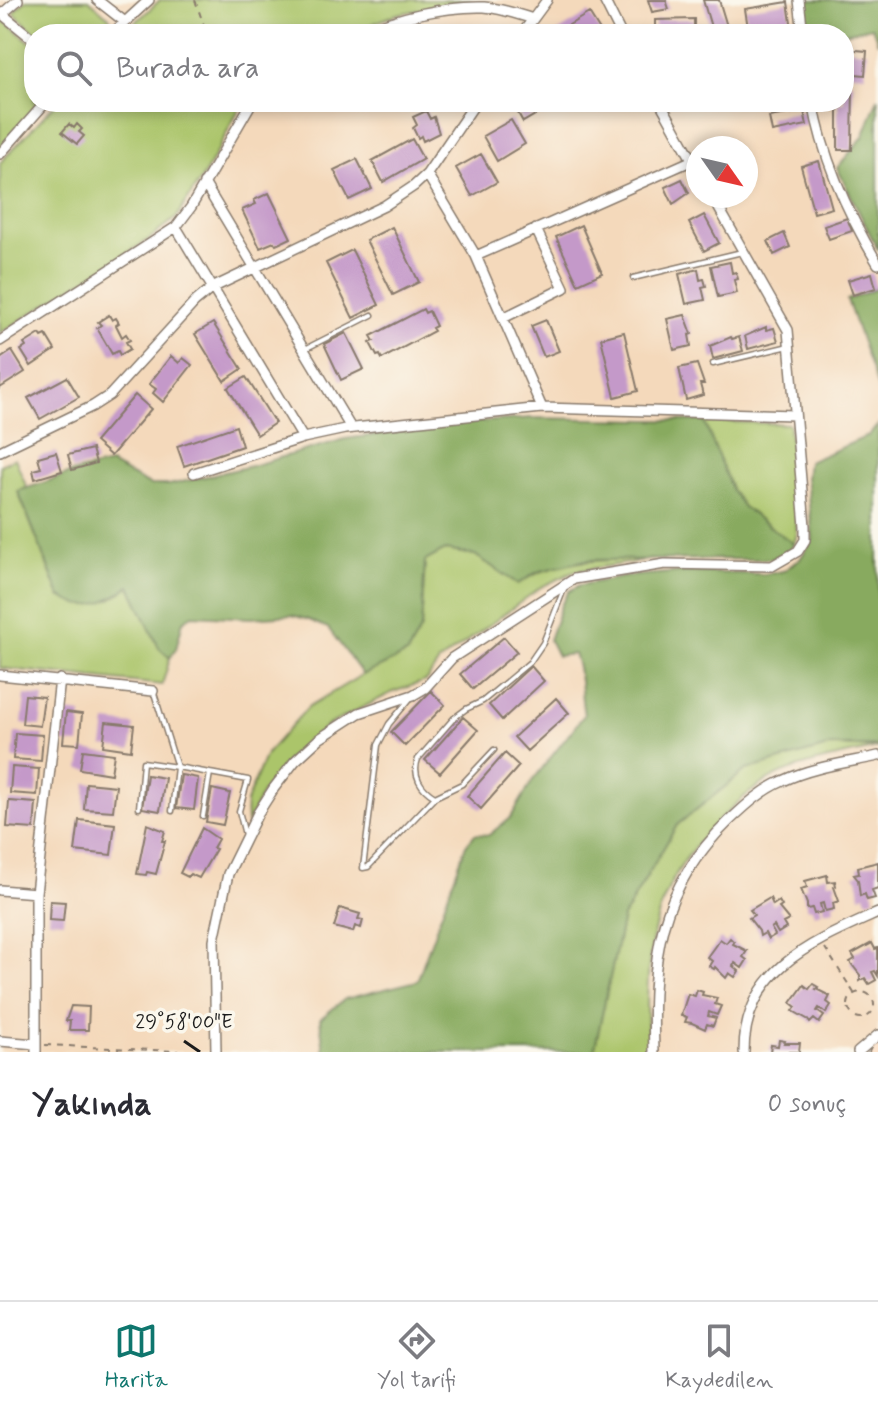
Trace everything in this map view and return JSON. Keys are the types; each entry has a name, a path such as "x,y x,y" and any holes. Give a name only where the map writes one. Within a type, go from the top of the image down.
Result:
{"street":[{"path":"18,0 1,14 24,32"},
{"path":"97,0 125,22 149,0"},
{"path":"529,24 547,0"},
{"path":"604,0 616,24"},
{"path":"799,0 802,24"},
{"path":"391,24 419,15 487,7 533,19"},
{"path":"0,154 37,112"},
{"path":"0,341 176,227 191,207 246,112"},
{"path":"0,437 2,450 93,406 110,395 195,302 212,288 384,206 427,174 469,112"},
{"path":"666,112 686,148"},
{"path":"815,112 827,161 878,264"},
{"path":"476,256 686,163"},
{"path":"427,174 476,256 542,408"},
{"path":"204,183 351,428"},
{"path":"216,1052 214,940 228,874 274,788 295,761 319,739 359,713 425,688 452,658 574,579 665,564 772,566 798,551 805,540 791,345 780,312 718,208"},
{"path":"176,227 303,438"},
{"path":"503,318 564,288 536,229"},
{"path":"194,473 303,438 351,428 542,408 794,415"},
{"path":"0,675 153,691"},
{"path":"0,1041 36,1048 36,893 60,679"},
{"path":"654,1052 657,944 671,902 699,854 738,813 780,782 813,770 878,756"},
{"path":"0,890 36,893"},
{"path":"744,1052 745,1022 764,986 781,965 820,941 878,913"},
{"path":"858,1052 878,1035"}],"lane":[{"path":"633,278 742,252"},
{"path":"303,350 372,315"},
{"path":"713,364 791,345"},
{"path":"435,797 421,786 416,776 418,759 454,718 483,701 530,662 543,643 566,584"},
{"path":"153,691 177,767 172,811"},
{"path":"413,695 389,724 378,745 363,868 368,867 435,797 462,784 494,750"},
{"path":"139,808 143,762 248,780 239,811 245,838"},
{"path":"203,816 210,773"}],"path":[{"path":"195,0 203,24"},
{"path":"820,941 855,994"},
{"path":"868,993 873,1000 874,1008 869,1016 857,1017 850,1012 849,1000 855,994 868,993"},
{"path":"36,1048 196,1052"}],"green space":[{"path":"27,0 89,0 109,17 112,24 26,24 14,11"},
{"path":"160,0 472,0 397,14 372,24 134,24"},
{"path":"802,0 878,0 878,43 872,27 854,31 854,24 806,24"},
{"path":"0,18 24,37 24,112 31,112 0,148"},
{"path":"878,98 878,250 837,168 863,137"},
{"path":"48,112 238,112 208,168 176,218 148,240 0,333 0,163"},
{"path":"878,288 878,388 847,300"},
{"path":"532,418 704,421 732,491 743,507 794,544 789,551 772,559 586,560 537,572 518,584 475,555 445,550 425,561 421,628 407,654 363,675 328,628 292,615 251,618 192,615 183,621 176,649 170,658 159,648 130,586 96,604 79,604 60,596 18,491 110,464 150,485 169,485 345,439 465,423"},
{"path":"704,421 789,424 797,534 794,544 743,507 732,491"},
{"path":"878,425 878,746 831,746 746,770 677,825 623,917 594,1052 324,1052 320,1019 345,999 417,981 466,845 475,834 489,835 511,817 533,780 584,715 574,654 557,656 549,640 569,591 580,585 630,576 680,572 766,574 783,571 800,559 813,539 806,478 808,462 868,436"},
{"path":"15,458 27,488 18,492 60,597 111,599 130,586 159,648 170,658 162,685 0,668 0,465"},
{"path":"445,550 475,555 518,584 567,564 655,559 575,571 541,587 439,662 426,681 393,692 328,725 291,756 263,791 247,823 246,802 266,754 308,707 362,675 407,654 421,628 425,561"},
{"path":"831,746 878,748 818,762 774,777 748,794 719,820 677,873 655,927 648,985 648,1052 594,1052 623,917 677,825 746,770"}],"building":[{"path":"648,0 666,0 669,9 652,12"},
{"path":"703,0 719,0 726,24 710,24"},
{"path":"788,2 791,24 747,24 745,9"},
{"path":"589,13 596,24 571,24"},
{"path":"694,19 694,24 655,24 655,20"},
{"path":"854,50 867,51 865,75 854,74"},
{"path":"426,112 430,119 434,117 439,133 423,141 421,136 418,138 413,128 417,125 413,117"},
{"path":"518,112 540,112 523,122"},
{"path":"804,112 807,125 772,132 769,117"},
{"path":"838,112 853,112 852,150 838,150"},
{"path":"511,120 525,144 497,161 483,136"},
{"path":"69,124 74,128 77,124 82,129 79,132 84,136 77,144 62,132"},
{"path":"412,139 423,159 383,182 372,161"},
{"path":"481,154 497,182 472,196 456,168"},
{"path":"357,159 372,189 349,200 334,170"},
{"path":"819,161 832,208 814,213 801,166"},
{"path":"682,179 686,195 673,204 665,187"},
{"path":"269,193 291,238 260,248 242,210"},
{"path":"704,215 719,243 704,251 689,223"},
{"path":"847,218 852,231 829,239 824,226"},
{"path":"581,225 602,273 578,284 556,237"},
{"path":"392,227 419,282 393,295 366,240"},
{"path":"784,233 790,247 774,255 768,241"},
{"path":"352,250 379,305 353,318 326,263"},
{"path":"730,262 732,273 736,272 738,279 734,280 737,293 718,297 711,266"},
{"path":"698,269 700,280 704,279 706,286 702,287 705,300 686,304 679,274"},
{"path":"872,273 876,288 853,295 848,280"},
{"path":"423,309 425,313 429,311 436,326 432,328 434,331 382,359 380,355 377,356 370,343 374,341 371,336"},
{"path":"109,315 119,323 116,325 122,337 126,334 130,340 126,342 130,349 120,355 118,351 112,354 97,328 101,325 98,322"},
{"path":"685,315 692,334 689,335 691,346 674,350 667,319"},
{"path":"546,320 559,351 544,357 531,326"},
{"path":"213,323 242,369 224,381 195,334"},
{"path":"766,327 766,330 774,328 778,341 748,349 745,336"},
{"path":"624,332 638,391 615,397 601,338"},
{"path":"346,333 364,369 341,380 324,344"},
{"path":"40,334 42,337 46,335 55,350 31,366 21,350 26,347 24,344"},
{"path":"739,337 743,351 713,359 710,346"},
{"path":"12,351 25,372 0,388 0,359"},
{"path":"171,356 179,363 183,358 192,365 163,402 153,393 156,389 149,384"},
{"path":"697,364 704,384 700,384 703,395 686,400 679,368"},
{"path":"67,377 79,397 40,419 28,398"},
{"path":"246,377 275,423 257,435 228,388"},
{"path":"135,395 151,409 111,456 95,442"},
{"path":"236,426 242,446 184,466 177,446"},
{"path":"92,449 96,463 72,470 68,455"},
{"path":"56,452 62,471 35,479 33,470 41,468 38,457"},
{"path":"504,637 517,652 473,689 460,674"},
{"path":"531,666 544,681 502,720 489,705"},
{"path":"431,691 445,705 405,746 391,732"},
{"path":"25,695 44,697 40,726 22,724"},
{"path":"556,698 569,713 527,751 514,737"},
{"path":"66,712 82,714 79,744 63,743"},
{"path":"463,717 478,730 440,773 425,760"},
{"path":"106,722 134,725 131,750 103,746"},
{"path":"15,733 43,735 41,761 13,759"},
{"path":"83,750 114,754 111,774 80,769"},
{"path":"505,753 519,766 481,809 467,796"},
{"path":"12,767 39,769 37,795 10,793"},
{"path":"147,775 165,778 160,811 142,808"},
{"path":"181,775 198,778 194,810 176,808"},
{"path":"86,783 116,786 113,811 84,809"},
{"path":"212,789 230,793 223,825 206,822"},
{"path":"9,801 36,803 34,829 7,827"},
{"path":"79,820 115,824 111,855 75,851"},
{"path":"147,824 165,831 162,841 165,841 156,874 147,872 146,875 137,874"},
{"path":"202,828 218,839 213,848 216,849 199,878 190,874 188,877 180,873"},
{"path":"878,862 878,888 872,890 875,898 867,900 865,894 860,896 858,880 854,875 859,874 858,867"},
{"path":"827,875 828,882 835,881 839,901 833,903 834,909 825,911 823,903 820,904 822,912 814,914 812,908 807,909 801,889 807,887 805,881"},
{"path":"770,898 773,905 779,901 782,906 779,908 789,920 783,923 786,928 778,933 774,926 771,928 775,935 768,939 765,933 760,936 749,918 754,915 750,910"},
{"path":"50,901 65,902 63,921 49,920"},
{"path":"340,908 360,914 358,919 363,920 361,928 355,926 353,932 334,927"},
{"path":"730,938 733,944 747,951 743,957 747,960 742,968 735,963 733,966 739,971 735,977 729,973 726,978 715,967 709,966 712,961 707,957 720,939 726,943"},
{"path":"872,943 875,949 878,948 878,976 875,971 872,972 876,980 869,984 865,978 860,981 860,975 850,962 855,959 852,954"},
{"path":"813,984 830,996 827,1002 831,1005 826,1013 819,1008 817,1011 824,1016 819,1023 814,1019 810,1023 793,1011 796,1007 791,1003 804,985 809,989"},
{"path":"697,990 703,992 702,995 717,998 715,1004 721,1006 717,1015 709,1012 708,1016 716,1018 713,1026 707,1024 705,1029 685,1022 687,1017 681,1015 688,994 695,996"},
{"path":"71,1006 89,1007 88,1030 69,1030 70,1021 66,1021"},
{"path":"779,1040 800,1043 799,1052 770,1052 771,1045 778,1046"}]}
